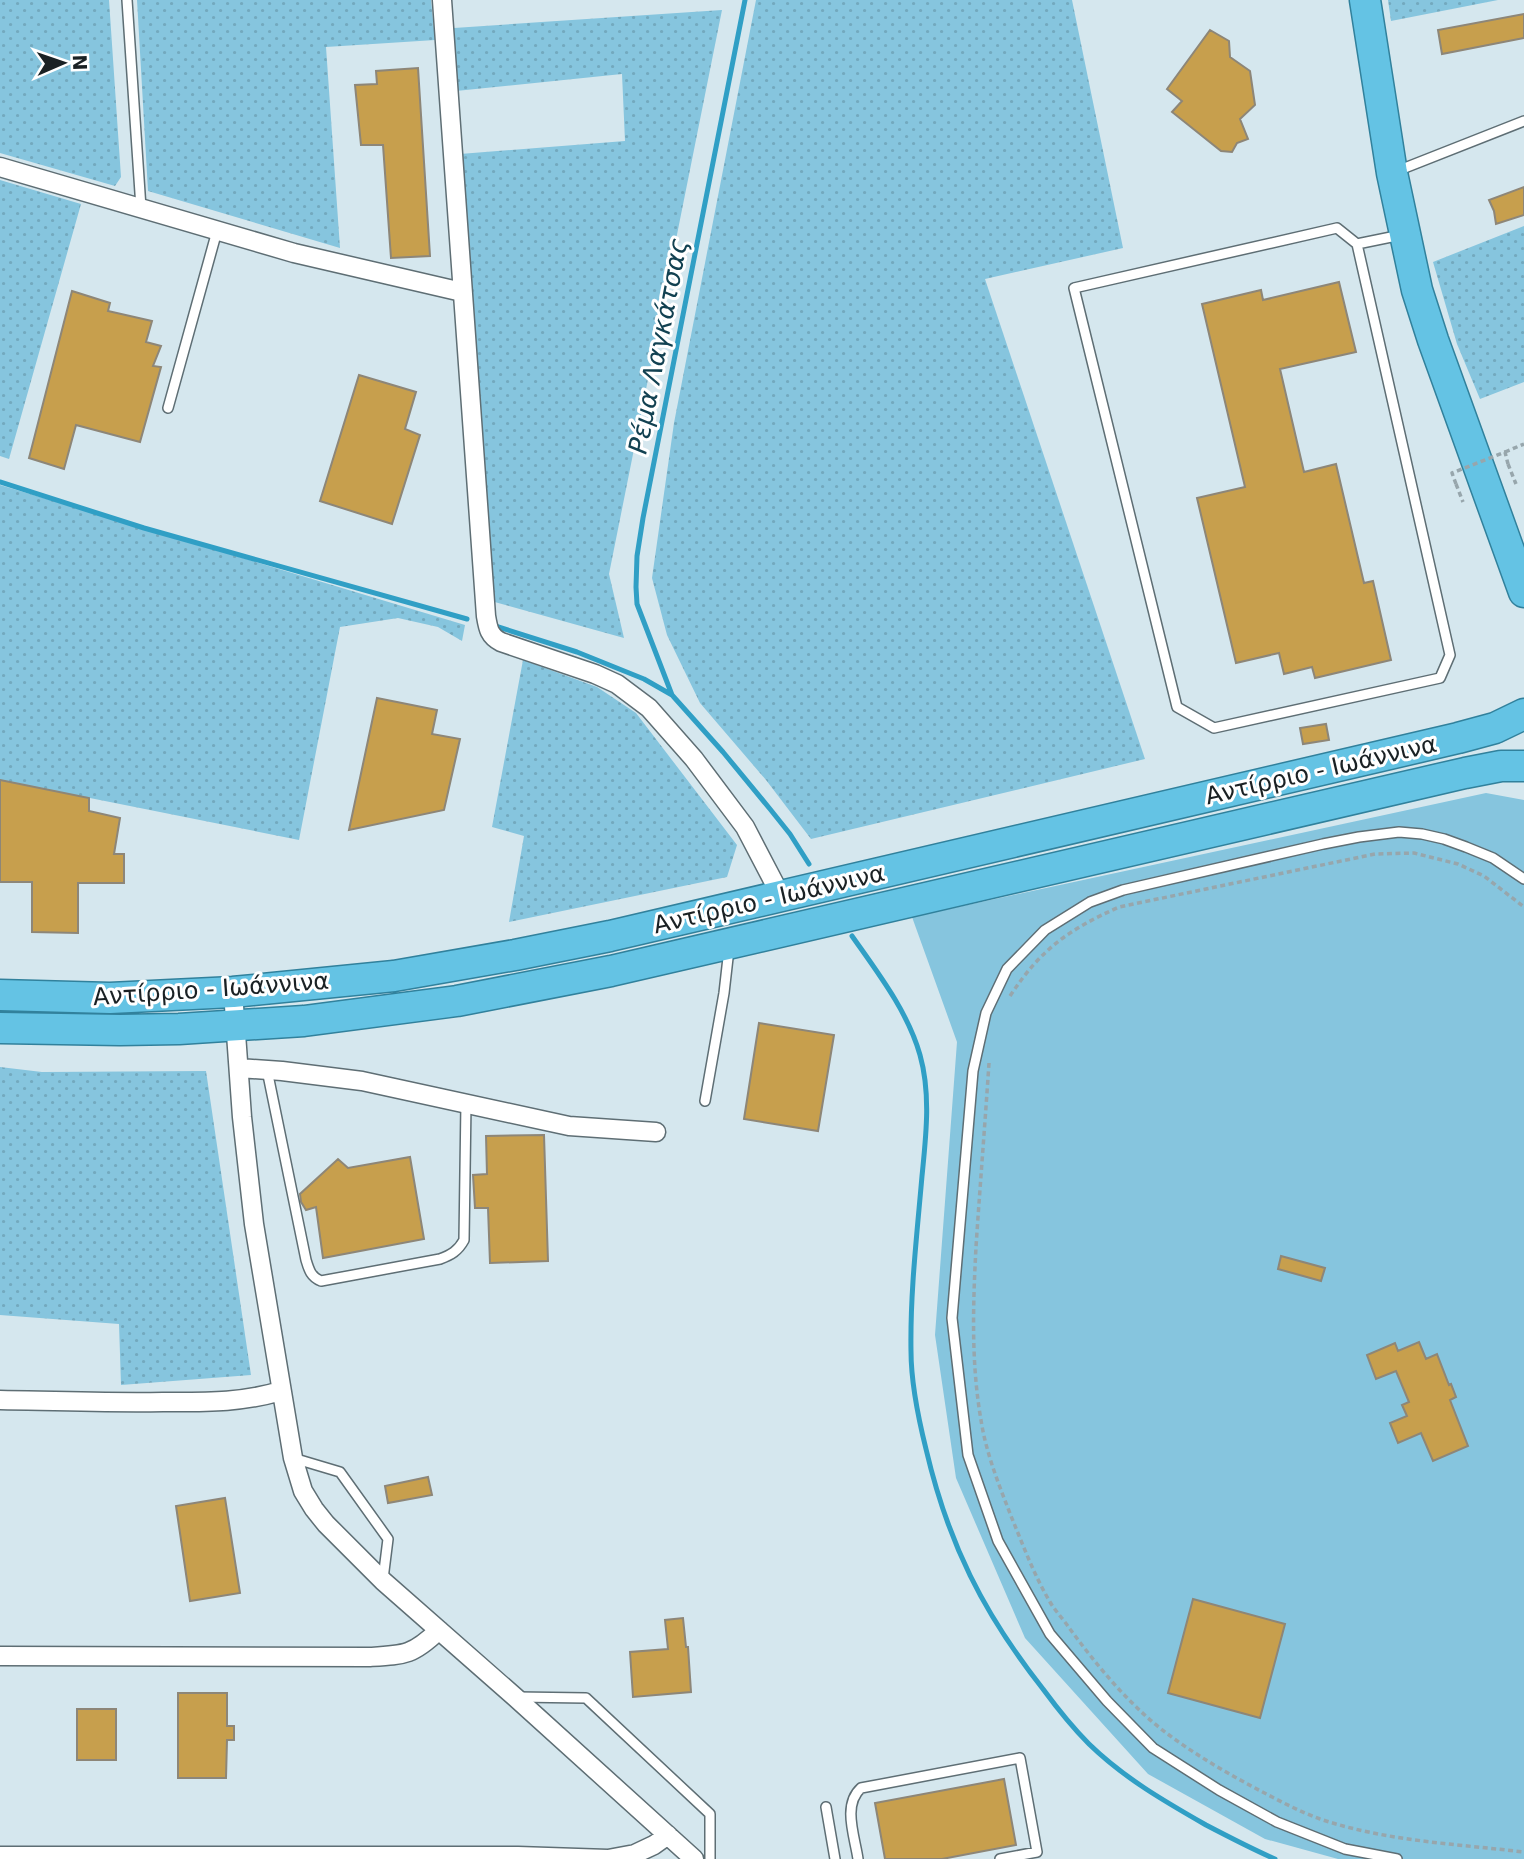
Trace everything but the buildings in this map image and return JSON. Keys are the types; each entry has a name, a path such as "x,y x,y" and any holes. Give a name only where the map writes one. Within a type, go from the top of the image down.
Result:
{"highway":[{"path":"1365,0 1392,173 1417,290 1524,592"},
{"name":"Αντίρριο - Ιωάννινα","path":"0,995 110,998 233,992 394,976 461,965 610,936 1467,736 1495,728 1524,714"},
{"name":"Αντίρριο - Ιωάννινα","path":"0,1028 120,1030 235,1026 304,1021 457,1001 559,982 1452,776 1501,766 1524,766"}],"street":[{"path":"442,0 486,615 491,635 501,642 617,684 649,708 694,758 745,827 781,896"},
{"path":"0,167 294,253 462,292"},
{"path":"233,992 244,1140 254,1223 281,1391 300,1483 314,1509 326,1524 383,1581 694,1859"},
{"path":"239,1068 362,1081 569,1126 656,1132"},
{"path":"0,1400 223,1402 245,1400 281,1391"},
{"path":"0,1656 395,1656 413,1651 439,1630"},
{"path":"0,1856 608,1858 635,1854 668,1835"}],"lane":[{"path":"127,0 141,209"},
{"path":"1392,173 1524,121"},
{"path":"1337,228 1357,244 1451,655 1440,678 1214,728 1177,707 1074,288 1337,228"},
{"path":"168,408 217,231"},
{"path":"1357,244 1404,234"},
{"path":"1397,1859 1345,1849 1277,1822 1219,1790 1153,1748 1107,1700 1051,1634 998,1541 968,1455 952,1318 972,1071 986,1013 1007,969 1045,930 1090,902 1123,890 1323,844 1399,832 1422,834 1466,847 1493,858 1524,879"},
{"path":"705,1101 724,993 729,943"},
{"path":"267,1070 306,1260 315,1279 321,1281 440,1259 459,1249 464,1240 466,1102"},
{"path":"293,1458 340,1472 388,1539 383,1581"},
{"path":"515,1697 586,1698 710,1814 710,1859"},
{"path":"859,1859 850,1811 854,1794 861,1788 1020,1758 1037,1853 1000,1859"},
{"path":"826,1807 835,1859"}],"path":[{"path":"1463,502 1452,473 1524,444"},
{"path":"1505,452 1516,484"},
{"path":"1008,999 1026,972 1050,946 1119,907 1375,854 1414,853 1458,864 1484,876 1524,907"},
{"path":"990,1058 973,1306 975,1365 981,1420 1000,1489 1028,1559 1051,1603 1083,1647 1111,1679 1167,1734 1214,1766 1273,1798 1317,1818 1351,1829 1524,1852"}],"shaded area":[{"path":"0,0 109,0 121,177 115,186 0,153"},
{"path":"137,0 431,0 435,40 326,47 340,248 148,191"},
{"path":"756,0 1072,0 1123,248 985,279 1145,759 811,839 766,780 700,703 667,635 652,578 674,423"},
{"path":"1388,0 1498,0 1391,21"},
{"path":"722,10 609,574 624,638 491,601 460,154 625,141 622,74 456,91 454,28"},
{"path":"0,180 81,204 9,459 0,456"},
{"path":"1524,226 1524,382 1480,399 1457,344 1433,262"},
{"path":"0,485 465,625 462,641 438,627 398,618 340,627 299,840 0,780"},
{"path":"523,660 597,687 636,713 737,845 727,877 509,922 524,836 492,827"},
{"path":"1486,793 1524,800 1524,1859 1338,1859 1265,1839 1148,1774 1025,1638 956,1478 935,1335 957,1042 912,917"},
{"path":"0,1067 42,1072 206,1071 251,1375 121,1385 119,1324 0,1315"}],"waterway":[{"name":"Ρέμα Λαγκάτσας","path":"672,695 637,604 637,556 745,0"},
{"path":"0,482 144,528 467,619"},
{"path":"492,625 577,652 644,679 672,695 770,809 809,864"},
{"path":"852,936 908,1023 920,1055 926,1085 925,1146 913,1285 912,1376 920,1425 935,1483 970,1576 1002,1633 1059,1710 1089,1744 1116,1768 1160,1798 1206,1825 1275,1859"}]}
